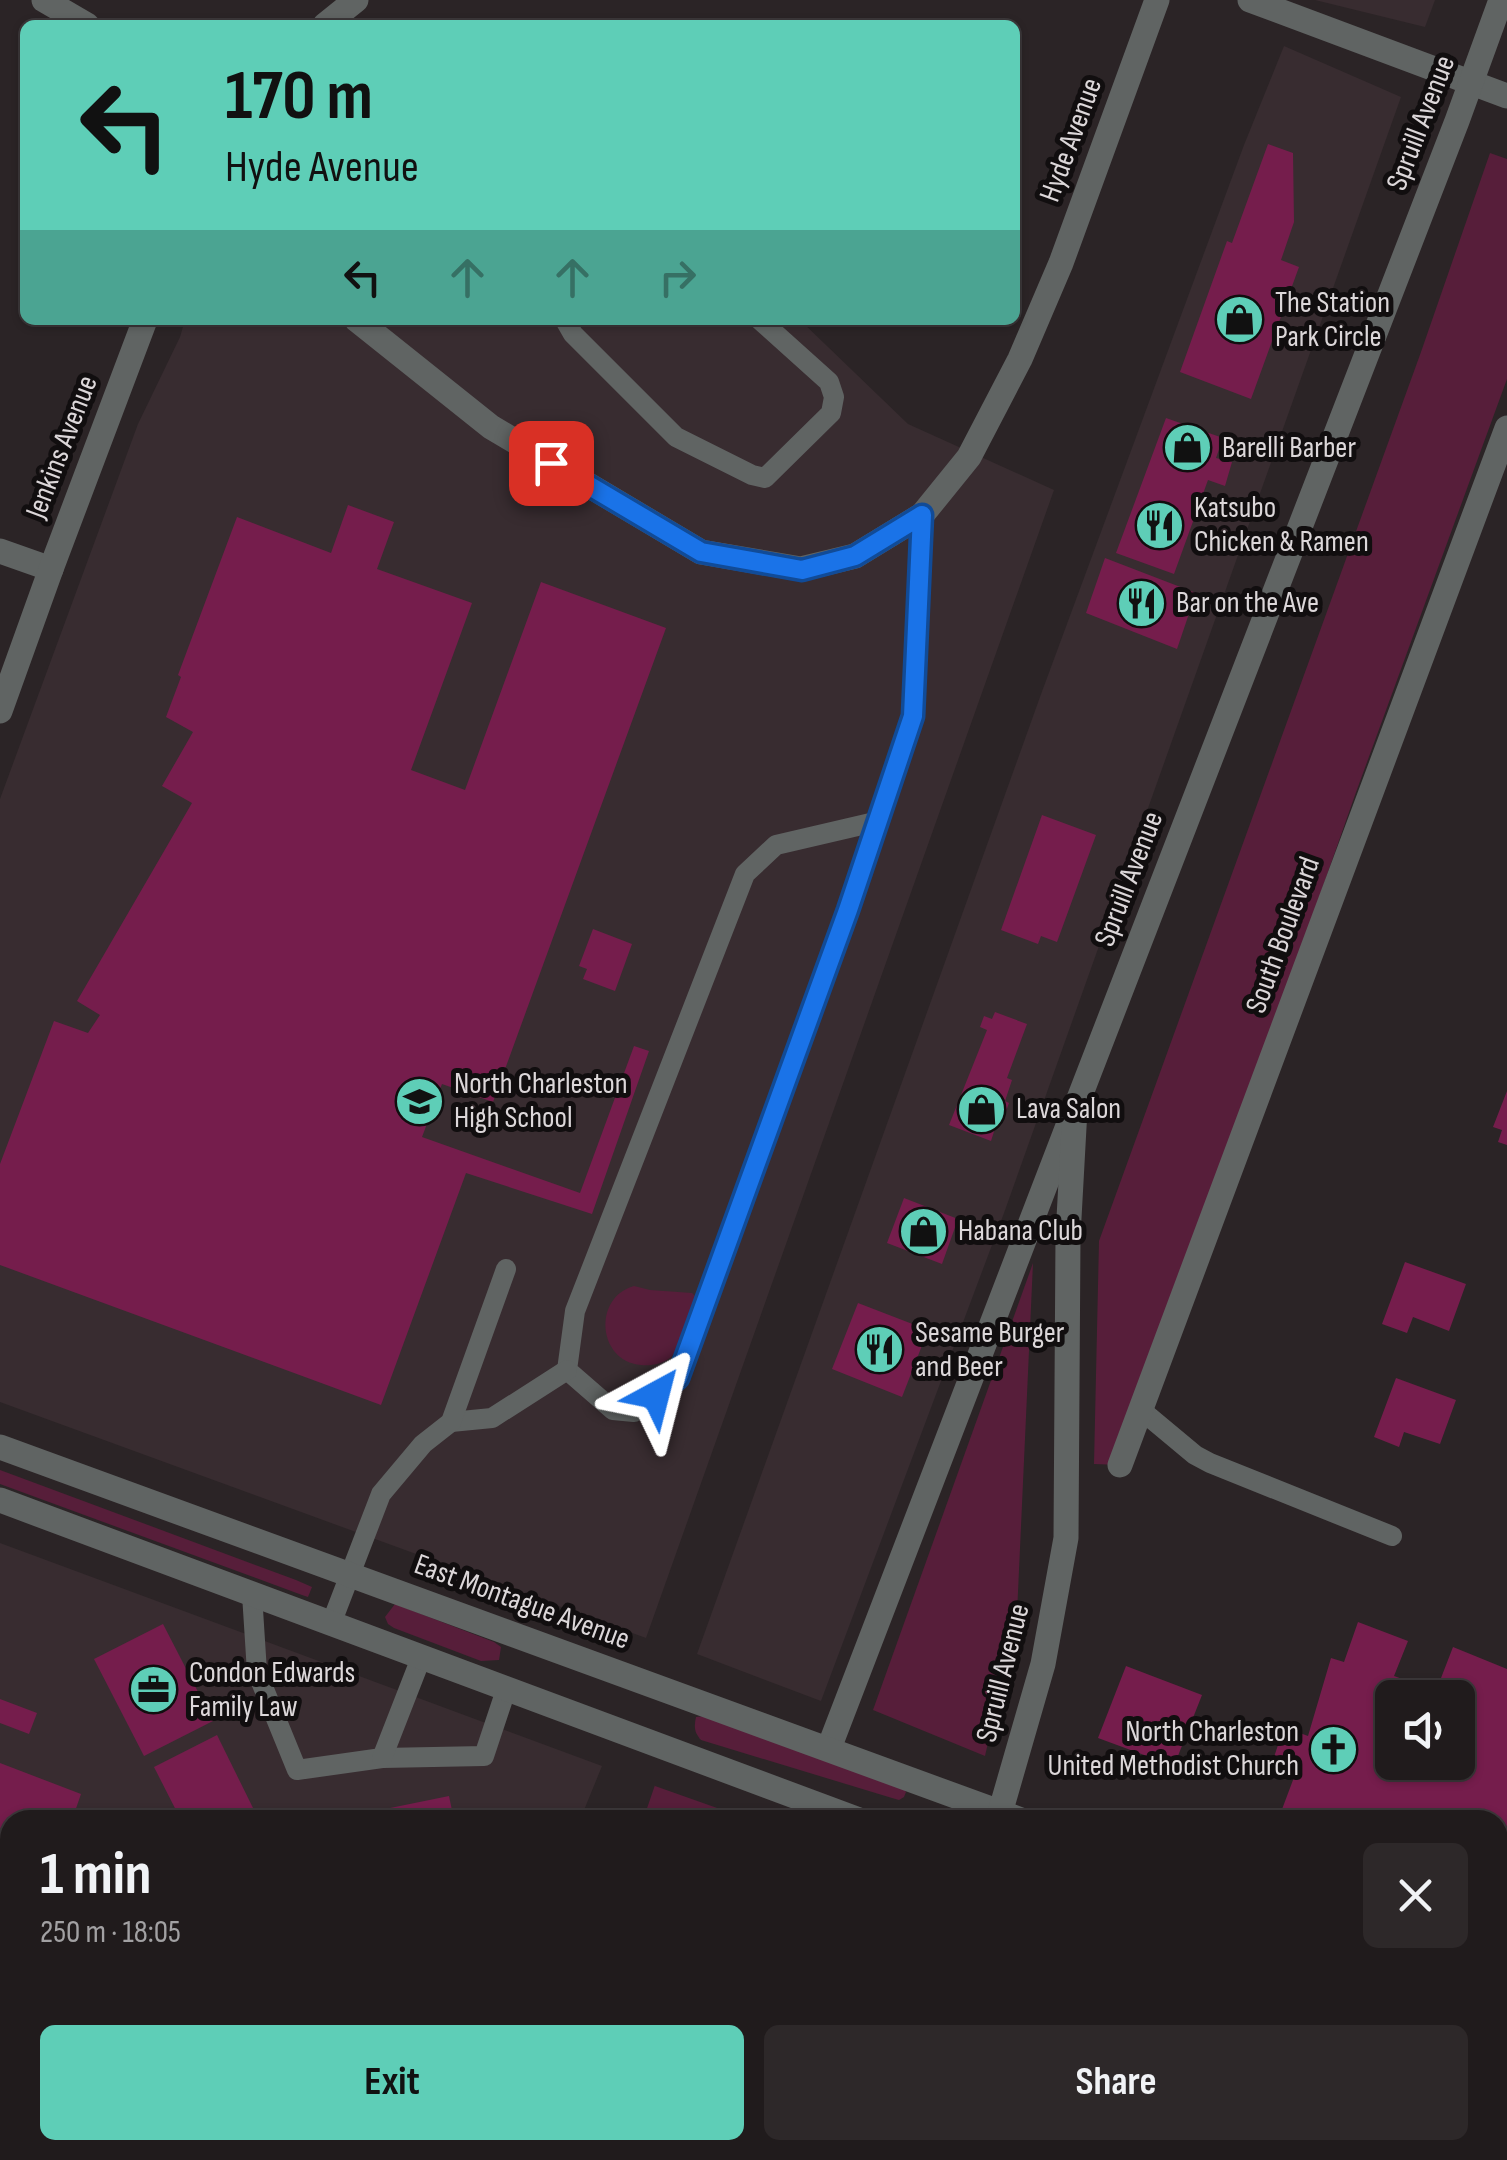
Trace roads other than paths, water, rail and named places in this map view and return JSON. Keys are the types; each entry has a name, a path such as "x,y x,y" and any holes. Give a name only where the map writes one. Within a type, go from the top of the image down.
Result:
{"street":[{"path":"44,0 78,20"},
{"path":"331,20 356,0"},
{"name":"Hyde Avenue","path":"363,325 491,427 701,552 802,570 855,556 922,515 970,457 1020,359 1061,263 1157,0"},
{"path":"1250,0 1507,96"},
{"name":"Spruill Avenue","path":"1008,1810 1043,1664 1066,1538 1068,1236 1075,1109 1501,0"},
{"name":"Jenkins Avenue","path":"0,711 144,325"},
{"name":"South Boulevard","path":"1120,1465 1507,428"},
{"path":"0,551 51,569"},
{"path":"828,1748 1075,1109"},
{"name":"East Montague Avenue","path":"0,1446 988,1810"},
{"path":"0,1500 832,1810"}],"lane":[{"path":"568,325 676,438 752,476 765,478 831,413 834,397 830,382 766,325"},
{"path":"567,1370 613,1410 634,1412 678,1378 848,910 913,716 922,515"},
{"path":"451,1422 492,1418 567,1370 575,1311 745,874 776,845 878,821"},
{"path":"331,1624 382,1494 423,1444 451,1422 506,1270"},
{"path":"1140,1410 1210,1463 1392,1536"},
{"path":"252,1594 257,1672 297,1770 382,1758 484,1756 506,1690"},
{"path":"382,1758 421,1658"}],"place":[{"name":"The Station Park Circle","path":"1240,320"},
{"name":"Barelli Barber","path":"1187,448"},
{"name":"Katsubo Chicken & Ramen","path":"1159,525"},
{"name":"Bar on the Ave","path":"1141,603"},
{"name":"North Charleston High School","path":"419,1101"},
{"name":"Lava Salon","path":"981,1109"},
{"name":"Habana Club","path":"923,1231"},
{"name":"Sesame Burger and Beer","path":"880,1350"},
{"name":"Condon Edwards Family Law","path":"154,1690"},
{"name":"North Charleston United Methodist Church","path":"1334,1749"}]}
